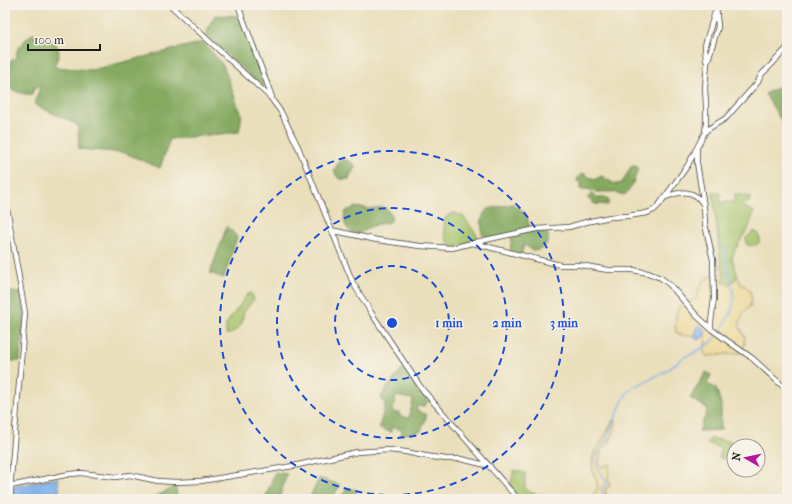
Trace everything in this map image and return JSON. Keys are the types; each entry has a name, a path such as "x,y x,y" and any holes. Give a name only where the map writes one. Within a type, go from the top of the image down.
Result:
{"street":[{"path":"170,5 270,97 281,112 299,149 353,282 372,314 422,388 518,499"},
{"path":"238,5 273,102"},
{"path":"331,230 377,240 420,246 452,248 536,230 569,227 610,217 648,213 654,210 665,198 688,164 705,132 706,105 704,88 707,63 718,27 716,7"},
{"path":"707,63 705,45 716,7"},
{"path":"705,132 726,118 758,82 761,75 787,48"},
{"path":"697,148 697,163 704,206 705,224 713,260 714,298 711,322 712,329"},
{"path":"665,198 680,192 693,193 698,197 704,206"},
{"path":"5,203 25,313 11,478 8,486 11,499"},
{"path":"472,243 560,266 580,265 608,270 633,270 648,273 661,278 670,285 696,315 712,329 752,358 787,390"},
{"path":"8,486 81,473 116,477 130,475 158,481 201,481 294,466 357,452 389,450 432,457 461,459 490,466"},
{"path":"5,476 11,478"}],"green space":[{"path":"215,15 242,16 266,82 262,87 205,34"},
{"path":"34,33 40,39 56,43 59,53 54,67 92,70 203,42 223,65 242,114 239,132 170,139 160,168 125,153 79,149 78,125 35,105 40,85 34,88 32,94 24,94 10,89 6,75 10,62 17,57 18,49 22,43"},
{"path":"787,82 787,129 786,129 765,94"},
{"path":"342,160 350,161 355,167 349,179 344,180 339,178 335,173 334,170"},
{"path":"633,166 637,166 638,169 631,187 624,195 588,189 581,190 579,188 582,186 581,183 577,181 578,177 583,173 596,179 601,176 619,184 624,180 629,170"},
{"path":"713,193 720,193 720,202 734,202 735,194 750,197 749,202 745,203 744,207 754,212 748,230 735,250 732,258 738,277 729,285 723,282 724,277 720,257"},
{"path":"591,194 597,198 607,198 609,200 608,205 595,204 587,198"},
{"path":"513,204 526,214 530,231 545,229 549,238 544,247 535,251 524,245 521,256 510,253 512,234 490,239 482,234 482,220 485,211 488,209"},
{"path":"356,207 373,209 382,207 386,208 390,213 392,220 375,225 360,233 353,233 349,231 346,226 344,217 346,211"},
{"path":"454,213 463,216 477,235 477,242 452,248 446,238 444,230 445,219 447,216"},
{"path":"227,226 237,237 224,278 210,273"},
{"path":"754,231 759,234 759,243 753,246 747,245 746,238"},
{"path":"5,291 21,293 25,313 20,361 5,360"},
{"path":"251,293 254,299 244,312 241,325 233,333 226,334 226,324 248,294"},
{"path":"403,368 429,401 423,407 417,406 416,410 427,415 421,431 401,435 402,430 392,427 391,432 379,428 385,405 381,396","holes":["396,396 413,399 409,418 399,416 400,413 393,412"]},
{"path":"706,372 711,375 707,384 716,388 721,404 721,430 699,431 708,409 690,398"},
{"path":"709,440 726,441 726,456 724,459 719,458 720,448 707,443"},
{"path":"514,470 525,473 525,487 530,492 541,496 540,499 518,499 509,489"},
{"path":"275,472 287,474 280,496 284,499 263,499 265,498"},
{"path":"319,478 340,485 332,499 309,499"},
{"path":"176,486 177,499 151,499"},
{"path":"347,488 357,490 355,499 340,499"}],"sand":[{"path":"718,274 724,274 723,282 729,285 738,277 741,284 750,291 752,299 750,306 743,313 739,325 745,338 744,348 739,353 706,356 704,352 706,338 705,330 702,326 695,331 695,335 681,335 676,332 676,316 680,305 696,299 701,284 705,280"},
{"path":"613,420 616,421 613,435 607,446 604,447 599,462 599,465 604,467 609,464 610,465 608,476 610,484 609,487 605,488 607,499 590,499 598,487 593,472 593,457"}],"water":[{"path":"698,325 702,326 706,332 705,335 699,340 695,338 695,331"},
{"path":"58,478 60,499 5,499 8,488"}],"waterway":[{"path":"719,333 731,313 734,296 726,258 725,245"},
{"path":"602,499 604,495 601,488 602,486 606,485 607,482 600,473 595,460 603,444 607,440 610,429 626,394 633,388 668,370 684,357 711,343 717,336"}]}
